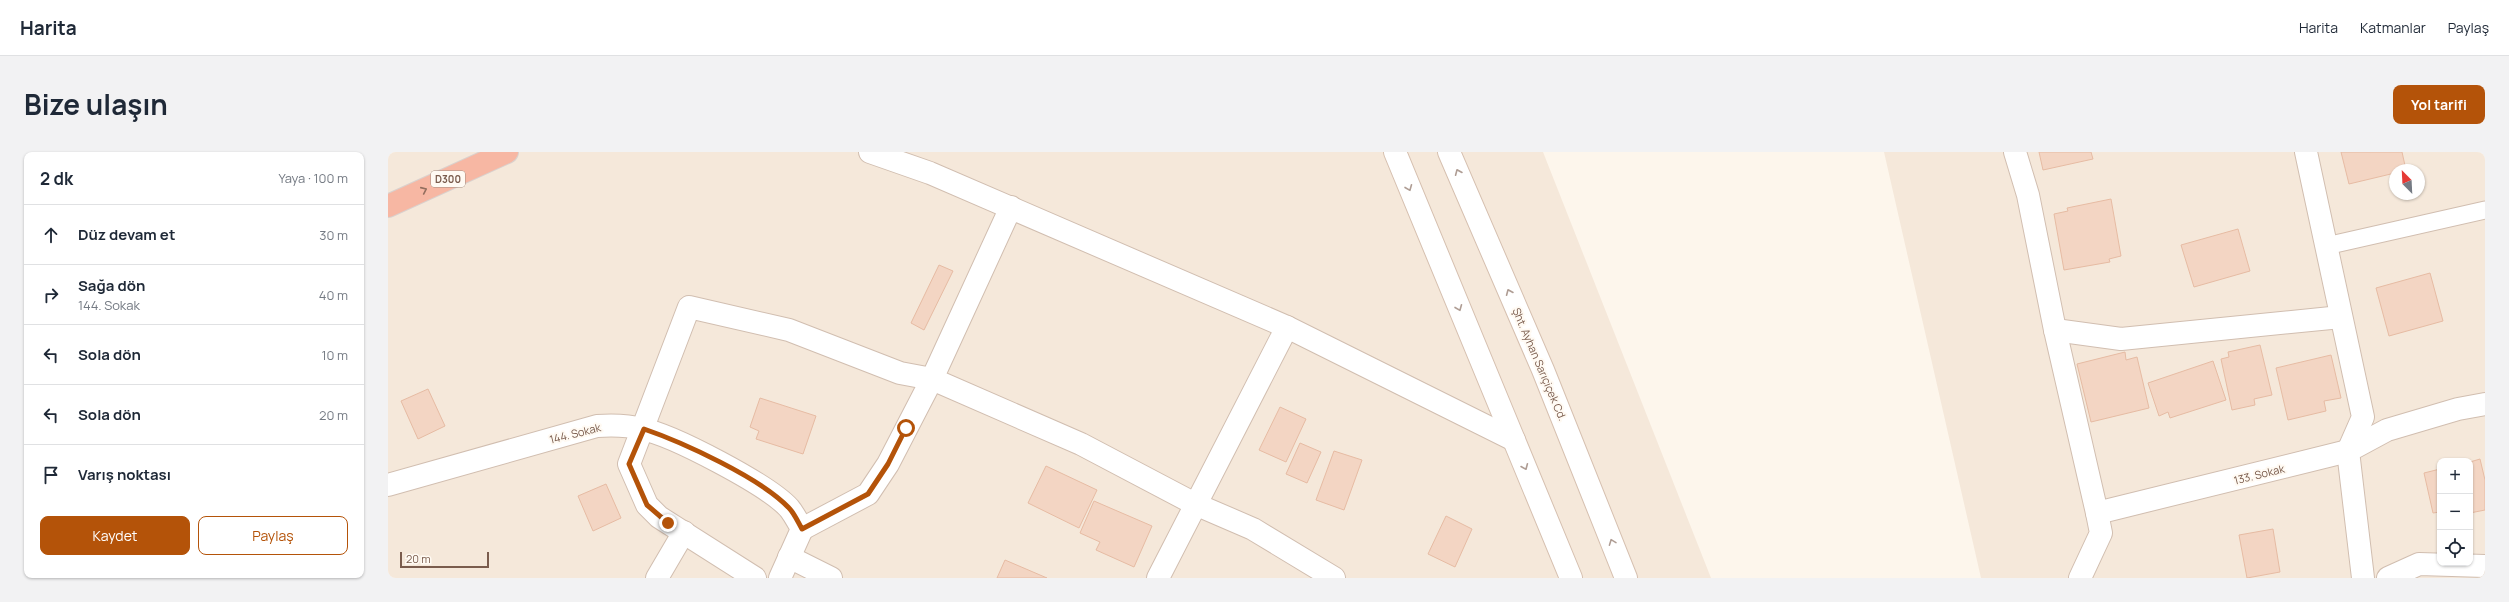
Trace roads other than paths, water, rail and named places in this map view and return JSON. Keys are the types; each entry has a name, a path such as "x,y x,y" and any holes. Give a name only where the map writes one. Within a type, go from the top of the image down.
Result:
{"highway":[{"name":"D300","path":"388,206 507,152"}],"street":[{"path":"870,152 930,172 1287,327 1514,440"},
{"path":"1394,152 1571,578"},
{"name":"Şht. Ayhan Sarıçiçek Cd.","path":"1449,152 1543,370 1626,578"},
{"path":"2015,152 2028,194 2055,330 2101,533 2080,578"},
{"path":"2306,152 2363,417 2348,451 2363,578"},
{"path":"780,578 802,529 868,494 888,464 932,379 1011,207"},
{"path":"754,578 659,517 647,505 635,482 629,464 644,429 689,307 789,330 900,373 932,379 1081,444 1195,504 1253,529 1334,578"},
{"path":"2055,330 2120,339 2341,317"},
{"path":"1158,578 1287,327"},
{"name":"133. Sokak","path":"2097,513 2348,451 2388,430 2458,409 2485,404"},
{"name":"144. Sokak","path":"388,485 597,426 620,425 644,429 675,440 758,484 789,508 802,529"},
{"path":"657,578 684,532"},
{"path":"789,557 831,578"},
{"path":"2388,578 2419,564 2485,566"}],"lane":[{"path":"2326,246 2485,210"}]}
